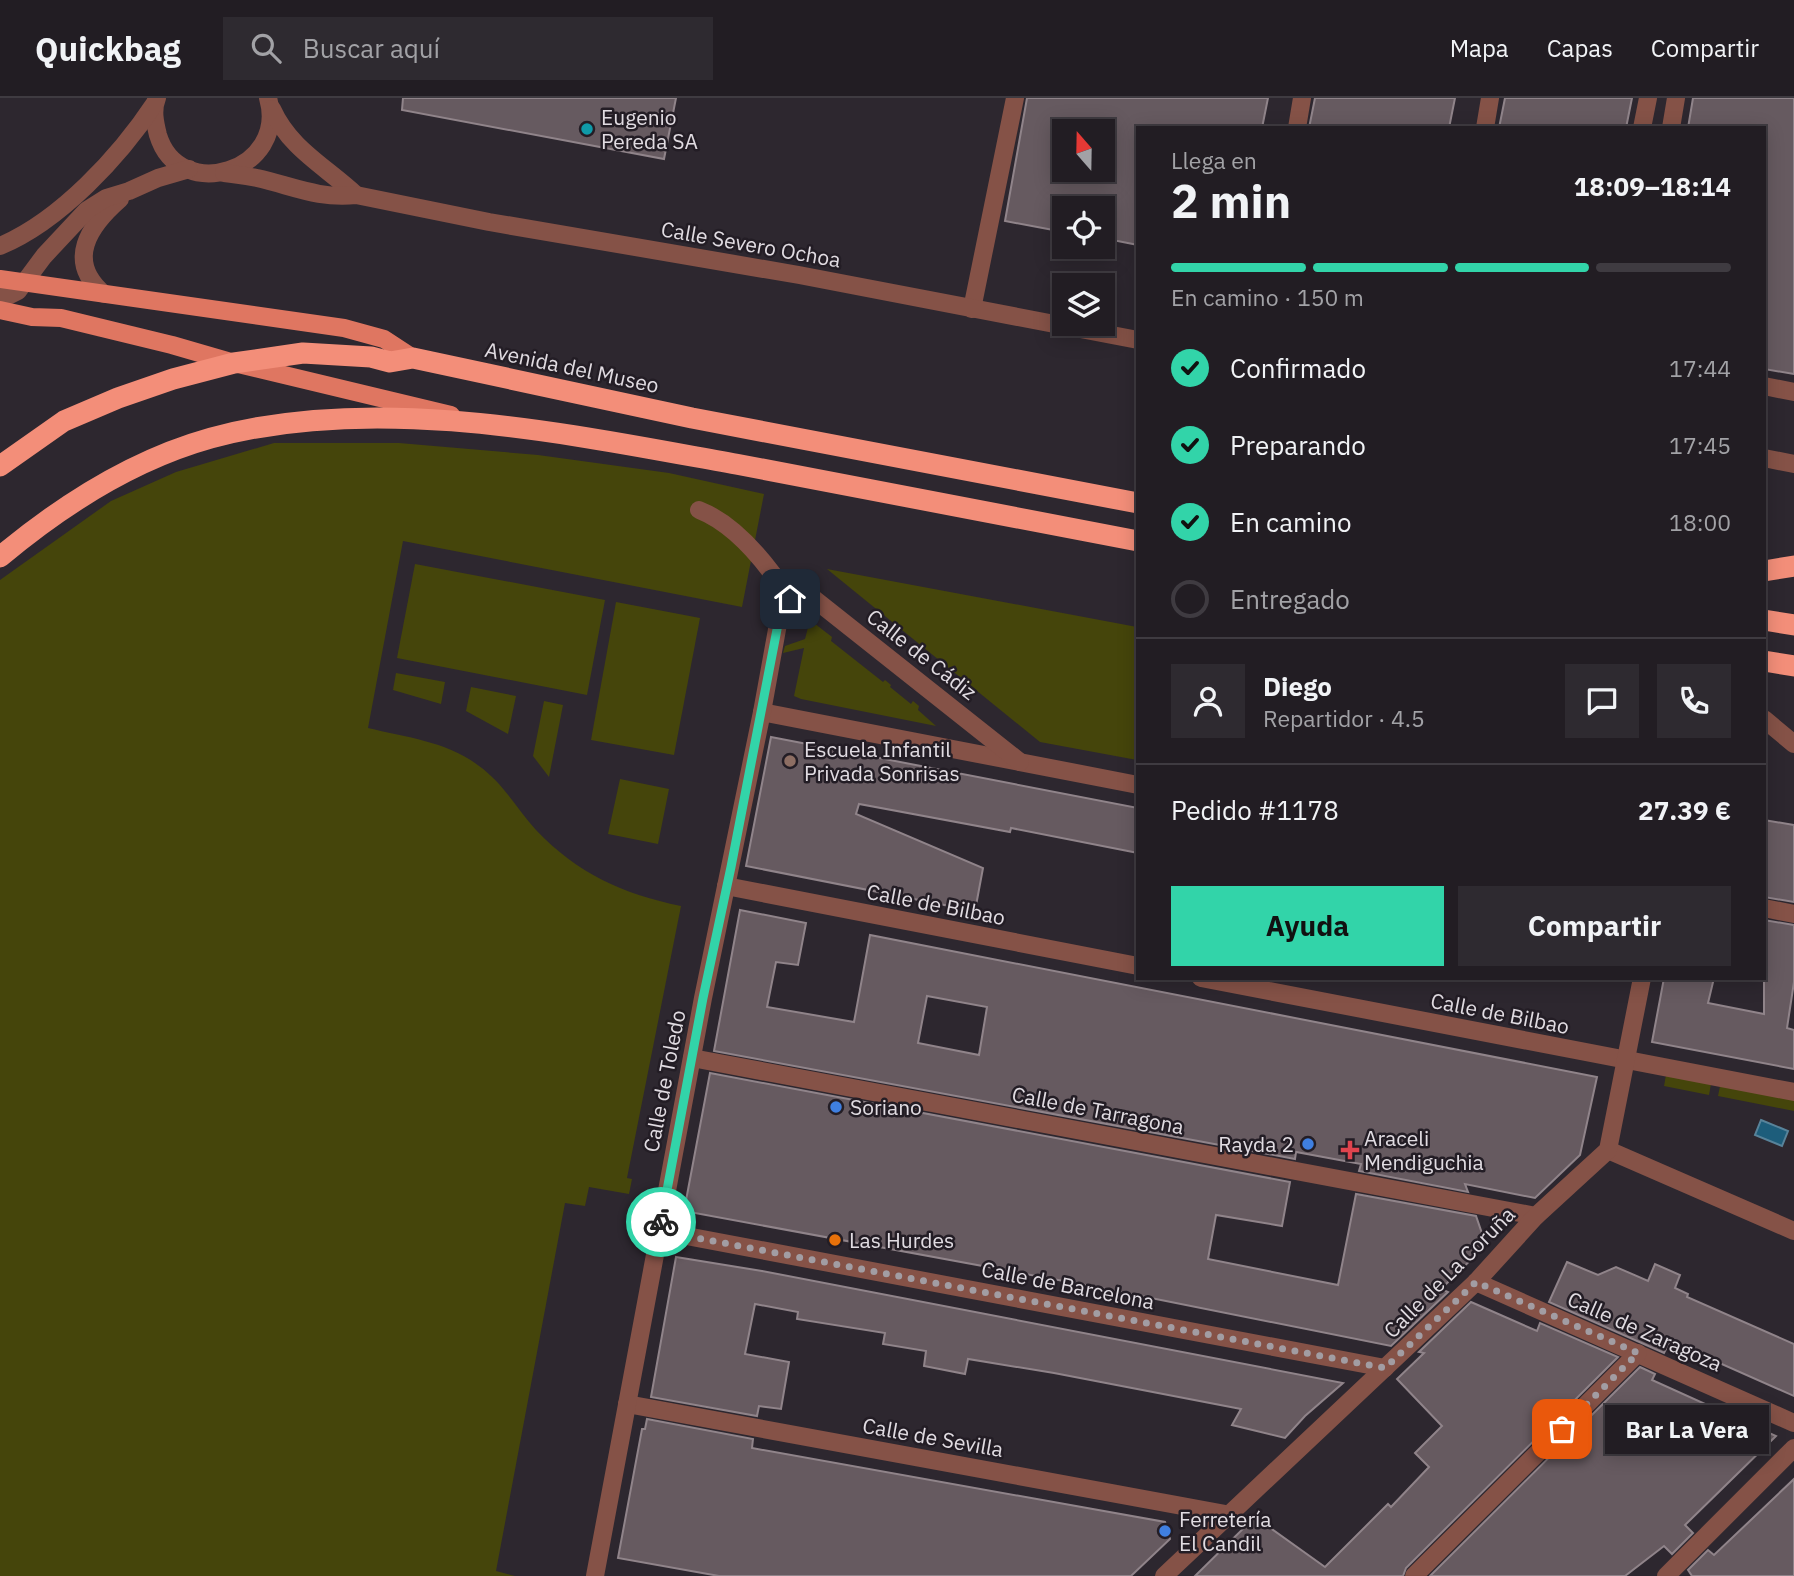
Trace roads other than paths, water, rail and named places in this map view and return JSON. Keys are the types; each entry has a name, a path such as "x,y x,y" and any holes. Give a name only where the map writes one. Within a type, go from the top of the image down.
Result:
{"highway":[{"path":"0,466 64,422 91,409 173,379 234,363 303,353 371,356 390,362 413,358"},
{"name":"Avenida del Museo","path":"413,358 692,418 1136,503"},
{"path":"0,557 31,531 97,487 165,455 209,439 241,431 297,423 409,419 492,424 623,444 1136,541"},
{"path":"1766,571 1794,566"},
{"path":"1766,620 1794,625"},
{"path":"1766,661 1794,666"}],"main road":[{"name":"Avenida del Museo","path":"0,279 363,332 384,339 413,358"},
{"path":"0,310 32,317 61,318 234,363 492,424"}],"street":[{"path":"972,309 1016,98"},
{"path":"1297,126 1301,98"},
{"path":"1485,126 1490,98"},
{"path":"1642,126 1648,98"},
{"path":"1671,126 1676,98"},
{"path":"156,101 154,123 160,142 172,158 189,169"},
{"path":"0,246 18,239 62,206 111,162 134,135 156,101"},
{"path":"224,173 255,156 266,141 271,123 269,101"},
{"name":"Calle Severo Ochoa","path":"269,101 291,139 356,195"},
{"path":"0,295 10,295 25,283 44,256 87,209 106,198 189,169"},
{"name":"Calle Severo Ochoa","path":"189,169 200,173 258,178 315,194 335,197 356,195 489,222 799,275 1136,340"},
{"path":"104,294 91,284 86,272 85,244 90,230 103,214 129,191"},
{"path":"1766,386 1794,392"},
{"path":"1766,458 1794,464"},
{"path":"699,510 714,517 747,545 790,599"},
{"name":"Calle de Cádiz","path":"790,599 797,596 813,598 1020,762"},
{"name":"Calle de Toledo","path":"596,1576 692,1058 780,614 790,599"},
{"name":"Calle de Cádiz","path":"762,712 1136,785"},
{"path":"1766,721 1794,744"},
{"name":"Calle de Bilbao","path":"726,886 1136,966"},
{"path":"1766,908 1794,914"},
{"name":"Calle de Bilbao","path":"1211,980 1794,1092"},
{"path":"1642,980 1608,1150 1794,1231"},
{"name":"Calle de Tarragona","path":"692,1058 1536,1216"},
{"name":"Calle de La Coruña","path":"1164,1576 1476,1282 1536,1216 1608,1150"},
{"name":"Calle de Barcelona","path":"660,1231 1385,1368"},
{"name":"Calle de Zaragoza","path":"1476,1282 1794,1423"},
{"path":"1414,1576 1638,1353"},
{"name":"Calle de Sevilla","path":"627,1404 1231,1515"},
{"path":"1666,1576 1794,1448"}],"water":[{"path":"1761,1120 1788,1131 1782,1146 1755,1135"}],"place":[{"name":"Eugenio Pereda SA","path":"587,129"},
{"name":"Escuela Infantil Privada Sonrisas","path":"790,761"},
{"name":"Soriano","path":"836,1107"},
{"name":"Rayda 2","path":"1308,1144"},
{"name":"Araceli Mendiguchia","path":"1350,1150"},
{"name":"Las Hurdes","path":"835,1240"},
{"name":"Bar La Vera","path":"1562,1429"},
{"name":"Ferretería El Candil","path":"1165,1531"}]}
